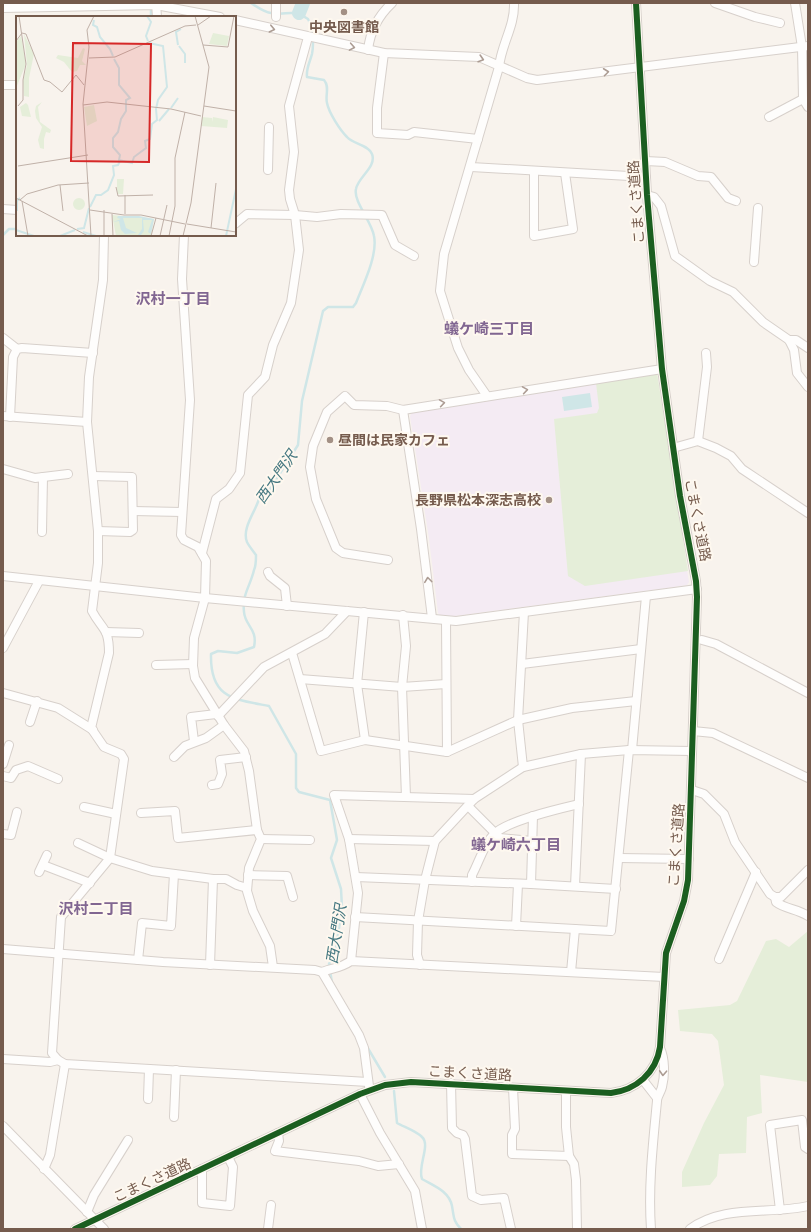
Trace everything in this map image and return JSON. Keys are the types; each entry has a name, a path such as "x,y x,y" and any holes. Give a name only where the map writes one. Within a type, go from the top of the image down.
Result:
{"street":[{"path":"368,50 370,37 376,24 385,10 392,3"},
{"path":"487,396 469,370 458,348 440,291 444,254 471,167 500,59 513,23 514,3"},
{"name":"こまくさ道路","path":"77,1228 360,1094 369,1086 397,1083 450,1083 566,1091 618,1092 643,1080 657,1060 660,1047 666,953 684,901 689,859 697,589 673,448 662,369 647,195 636,3"},
{"path":"715,3 755,17 780,23"},
{"path":"795,3 805,46 804,99 808,107"},
{"path":"3,8 154,5 214,16"},
{"path":"154,5 157,16"},
{"path":"236,20 310,38 384,53 479,57 499,67 527,78 537,80 805,46"},
{"path":"202,553 216,500 229,489 240,473 248,395 265,377 273,345 291,303 299,250 295,214 290,199 289,190 294,152 289,106 310,38"},
{"path":"384,53 377,108 377,133 408,135 414,132 478,138"},
{"path":"3,84 16,85"},
{"path":"769,117 804,99"},
{"path":"268,170 269,127"},
{"path":"646,162 666,162 698,176 711,177 728,198 736,201"},
{"path":"471,167 646,177"},
{"path":"534,171 534,236 573,229 565,173"},
{"path":"647,195 654,197 661,206 676,256 710,281 733,292 763,322 789,340 794,350 797,373 808,387"},
{"path":"754,262 758,208"},
{"path":"3,209 16,210"},
{"path":"236,223 247,214 295,214 317,217 341,214 382,215 395,245 414,256"},
{"path":"61,1062 52,1053 61,917 110,858 124,759 121,754 104,747 91,728 109,652 106,632 92,611 98,563 98,531 87,422 89,376 103,280 104,236"},
{"path":"184,236 182,279 190,400 181,535 184,540 198,548 206,561 205,598 194,638 194,678 217,715 244,751 250,770 257,830 261,839 249,868 247,888 254,911 270,946 273,967"},
{"path":"3,338 17,349 22,348 93,353"},
{"path":"789,340 796,340 808,348"},
{"path":"17,349 13,358 6,417 87,422"},
{"path":"698,441 707,367 706,353"},
{"path":"388,560 342,553 336,548 316,499 310,467 313,446 327,412 345,396 354,405 387,406 403,410 662,369"},
{"path":"403,410 421,529 432,618"},
{"path":"673,448 698,441 716,448 731,456 742,469 808,513"},
{"path":"3,469 35,478 68,474"},
{"path":"93,476 132,477 134,530 130,532 98,531"},
{"path":"42,477 42,532"},
{"path":"134,511 182,512"},
{"path":"268,572 270,576 285,588 287,606"},
{"path":"3,576 94,587 456,621 697,589"},
{"path":"3,648 40,581"},
{"path":"356,917 611,931 646,596"},
{"path":"194,741 191,717 217,715 264,667 292,653 324,634 347,611"},
{"path":"364,612 357,684 365,740"},
{"path":"522,767 518,720 524,612"},
{"path":"403,615 406,646 402,687 406,797"},
{"path":"446,620 447,752"},
{"path":"106,632 139,632"},
{"path":"702,640 716,644 808,693"},
{"path":"522,664 641,649"},
{"path":"292,653 321,751 365,740 447,752 518,720 572,708 636,701"},
{"path":"156,665 193,664"},
{"path":"300,679 402,687 446,684"},
{"path":"3,693 37,701 58,708 93,730"},
{"path":"30,722 37,701"},
{"path":"174,758 185,746 194,741 206,738 224,725"},
{"path":"693,731 712,733 808,778"},
{"path":"3,764 9,744"},
{"path":"420,965 417,955 418,921 425,880 435,841 474,799 522,767 581,754 630,750 692,751"},
{"path":"575,886 581,754"},
{"path":"212,785 218,784 222,774 220,760 246,758"},
{"path":"3,776 11,778 16,770 28,766 58,779"},
{"path":"692,790 704,794 724,814 735,842 770,894 775,897 781,896 808,870"},
{"path":"351,961 358,893 349,839 334,796 474,799"},
{"path":"472,882 472,875 495,833 533,816 579,804"},
{"path":"468,806 500,838 532,841"},
{"path":"84,807 116,814"},
{"path":"141,813 174,811 178,838 257,830"},
{"path":"3,834 11,835 17,812"},
{"path":"531,884 533,816"},
{"path":"261,839 310,840"},
{"path":"349,839 435,841"},
{"path":"78,843 110,858 152,871 213,879 226,879 247,888"},
{"path":"47,855 41,869 90,883"},
{"path":"619,858 689,859"},
{"path":"719,959 756,872"},
{"path":"138,960 142,923 172,926 174,874"},
{"path":"248,875 287,876 293,897"},
{"path":"356,877 616,889"},
{"path":"210,965 213,879"},
{"path":"516,926 518,884"},
{"path":"775,897 778,904 793,908 808,916"},
{"path":"571,972 575,929"},
{"path":"3,949 58,955 210,965 273,967 315,970 322,972 328,969 340,968 351,961 664,977"},
{"path":"3,1059 176,1070 369,1086 364,1048 359,1035 322,972"},
{"path":"651,1229 651,1177 657,1098 662,1086 663,1056 660,1047"},
{"path":"44,1169 50,1155 61,1062"},
{"path":"148,1099 149,1069"},
{"path":"174,1117 176,1070"},
{"path":"643,1080 657,1098"},
{"path":"450,1083 452,1128 456,1133 463,1135 465,1139 472,1196 480,1200 504,1198 511,1229"},
{"path":"514,1088 515,1129 512,1135 512,1154 569,1156"},
{"path":"566,1091 566,1127 569,1156 574,1164 576,1180 577,1229"},
{"path":"360,1094 415,1191 422,1229"},
{"path":"780,1210 770,1125 802,1120 805,1147 808,1149"},
{"path":"3,1126 104,1229"},
{"path":"278,1133 279,1141 275,1151 359,1161 378,1166 399,1164"},
{"path":"88,1212 94,1195 128,1140"},
{"path":"202,1169 202,1203 230,1206 233,1167 228,1157"},
{"path":"268,1229 271,1205"},
{"path":"690,1229 707,1219 719,1215 752,1210 780,1210 808,1206"}],"shaded area":[{"name":"長野県松本深志高校","path":"596,383 669,459 689,582 687,585 667,588 455,616 441,616 438,613 429,539 410,416 413,411"},
{"path":"590,393 592,407 564,411 562,397"}],"green space":[{"path":"657,373 688,571 585,586 568,576 554,419 597,413 599,408 596,383"},
{"path":"808,931 808,1082 760,1075 762,1113 747,1117 746,1153 719,1154 717,1176 710,1185 682,1187 682,1172 704,1123 724,1085 718,1041 712,1034 680,1031 678,1010 730,1005 737,1001 766,941 776,939 789,947"}],"waterway":[{"name":"西大門沢","path":"251,3 268,12 277,14 293,13 308,19 313,36 313,46 307,77 324,80 327,85 327,103 335,121 344,134 368,149 372,154 373,159 370,168 360,180 356,189 357,199 373,230 374,236 374,252 369,270 353,307 328,307 323,311 302,401 298,445 270,489 260,495 246,530 247,542 256,555 255,567 244,600 245,617 253,632 255,641 254,647 237,653 218,651 211,654 212,669 219,688 226,694 235,698 269,706 296,754 296,788 299,792 330,800 337,840 331,858 341,889 342,908 335,954 329,964 332,983"},
{"path":"299,13 303,3"},
{"path":"151,8 151,16"},
{"path":"3,235 9,229 16,229"},
{"name":"西大門沢","path":"366,1045 385,1077"},
{"name":"西大門沢","path":"394,1091 397,1123 417,1133 424,1141 425,1151 421,1168 422,1179 448,1196 455,1221 461,1229"}],"cycle path":[{"path":"75,1229 360,1094 385,1085 411,1082 611,1093 629,1088 636,1084 643,1079 654,1065 660,1047 666,953 684,901 688,880 697,597 696,581 680,496 662,369 647,195 636,3"}],"place":[{"name":"中央図書館","path":"344,12"},
{"name":"昼間は民家カフェ","path":"330,440"},
{"name":"長野県松本深志高校","path":"549,500"}],"district":[{"name":"沢村一丁目","path":"173,298"},
{"name":"蟻ケ崎三丁目","path":"489,328"},
{"name":"蟻ケ崎六丁目","path":"516,844"},
{"name":"沢村二丁目","path":"96,908"}]}
